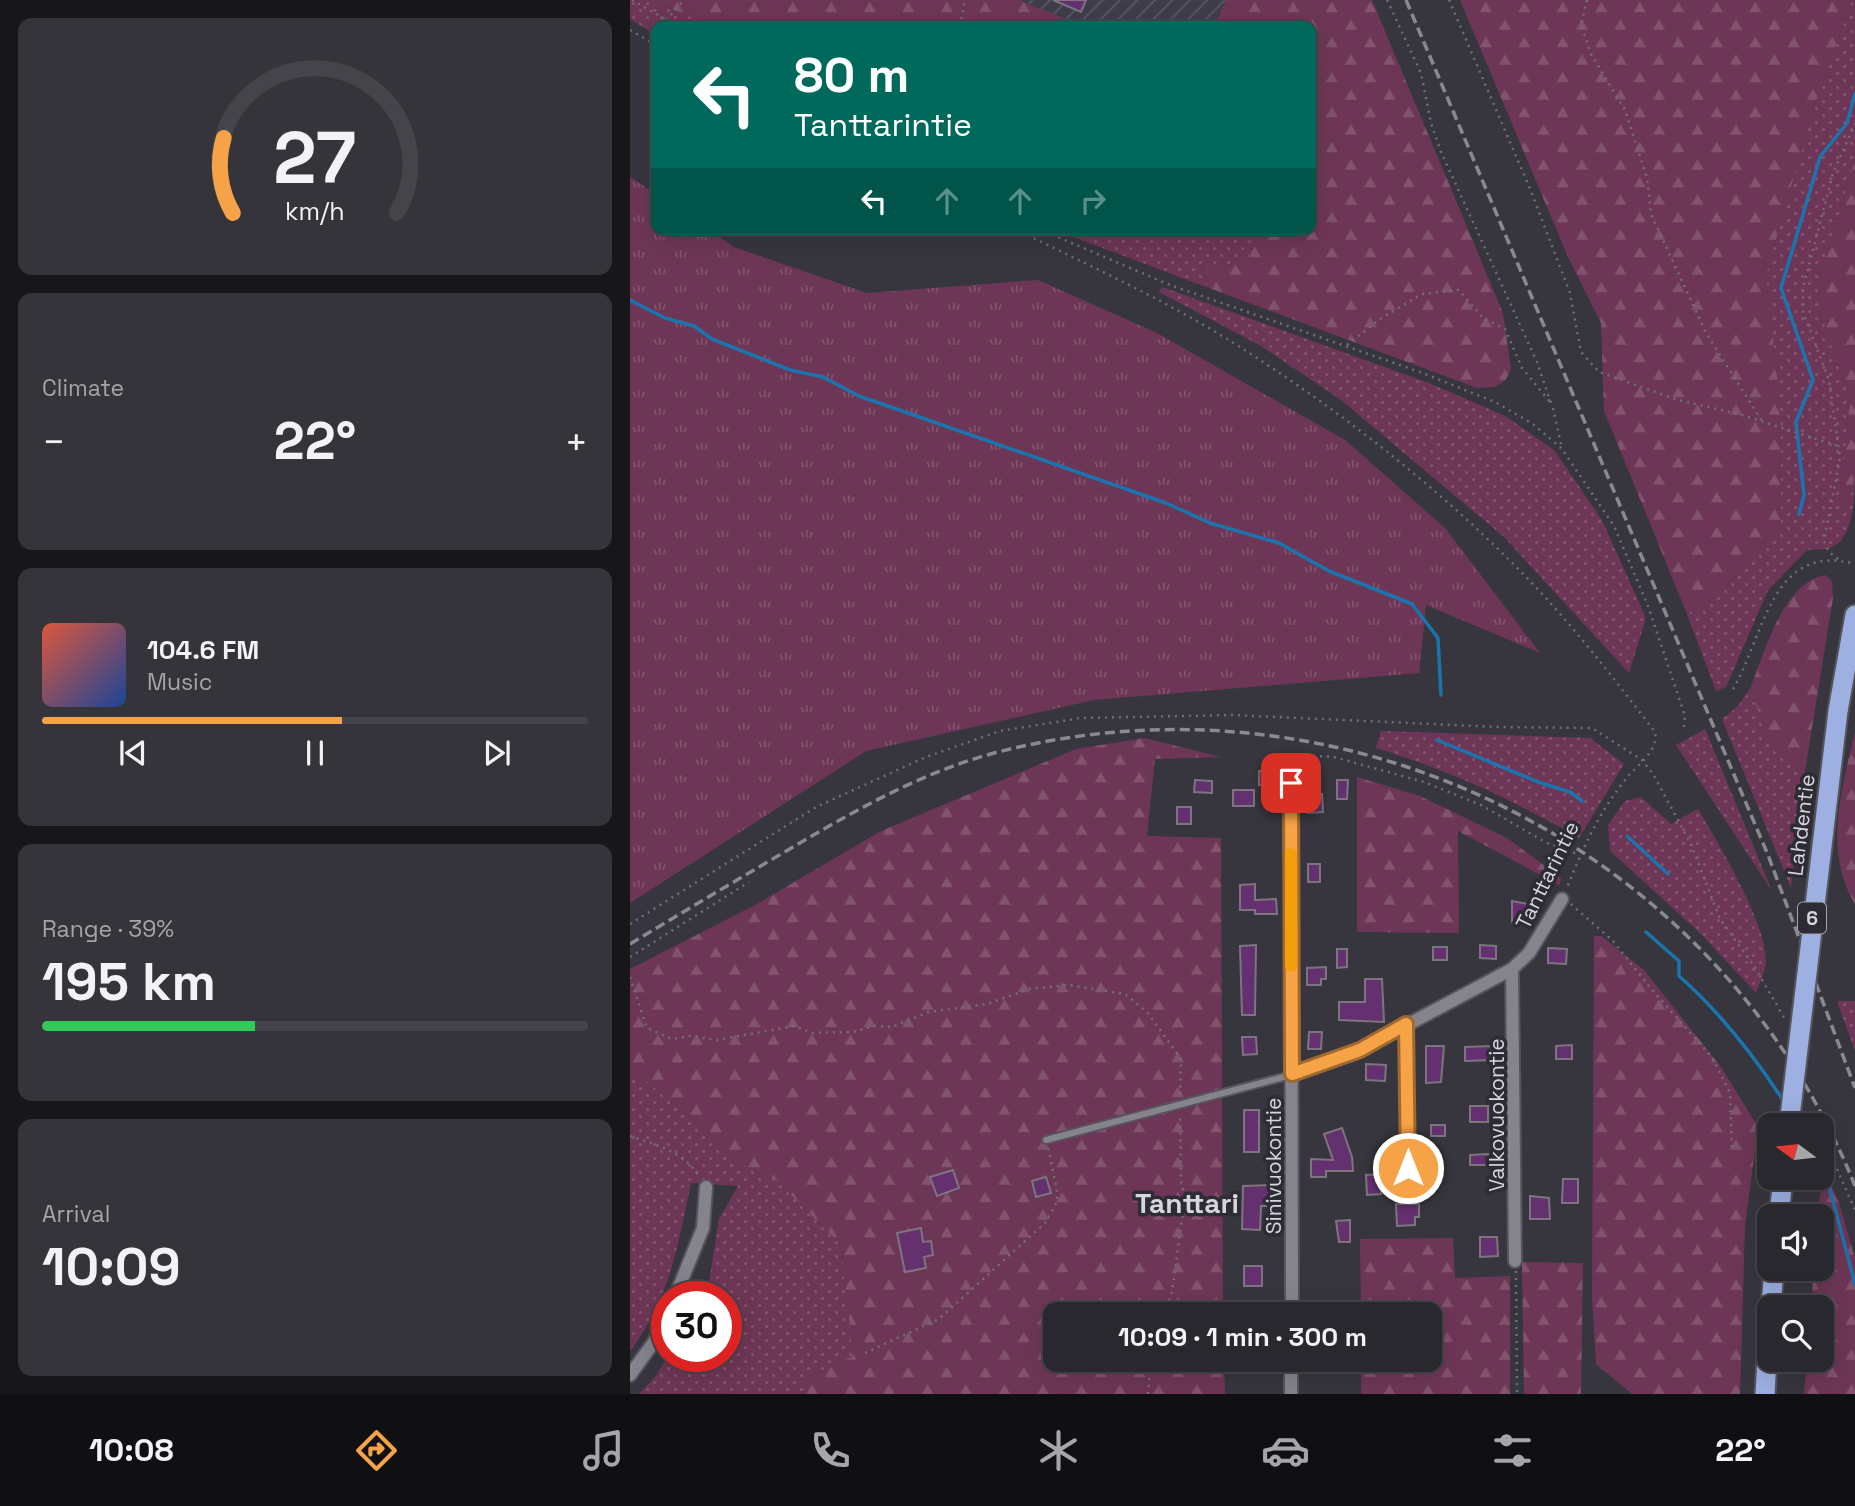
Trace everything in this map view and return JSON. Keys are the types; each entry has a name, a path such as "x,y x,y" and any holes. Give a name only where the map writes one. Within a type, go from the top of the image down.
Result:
{"highway":[{"name":"Lahdentie","path":"1790,1113 1838,711 1855,615"},
{"path":"1765,1394 1766,1372"}],"street":[{"name":"Sinivuokontie","path":"1291,765 1292,1302"},
{"name":"Tanttarintie","path":"1292,1074 1360,1050 1512,970 1529,953 1562,899"},
{"name":"Valkovuokontie","path":"1512,970 1515,980 1515,1261"},
{"path":"1406,1024 1408,1168"},
{"path":"681,1281 703,1227 706,1187"},
{"path":"630,1375 651,1346"},
{"path":"1291,1372 1291,1394"}],"lane":[{"name":"Tanttarintie","path":"1046,1140 1292,1074"}],"path":[{"path":"632,0 666,20 684,0"},
{"path":"961,21 965,0"},
{"path":"1387,0 1421,73 1431,123 1441,152 1537,362 1562,449"},
{"path":"1449,0 1531,191 1565,280 1581,352 1599,372 1678,400 1762,421 1838,446"},
{"path":"1587,0 1581,24 1591,54 1625,110 1647,178 1651,214 1706,333 1762,421"},
{"path":"630,30 651,42"},
{"path":"1838,559 1829,552 1824,541 1840,458 1829,380 1803,312 1802,288 1833,173 1855,124"},
{"name":"Tanttarintie","path":"1027,235 1105,273 1230,341 1352,424 1411,471 1530,581 1590,647 1655,732 1654,748 1596,820 1562,899"},
{"path":"1051,235 1170,285 1348,345 1494,402 1534,424 1562,449 1614,526 1648,606 1685,716 1684,728"},
{"path":"1348,345 1380,319 1422,294 1459,290 1483,318 1505,329 1522,368 1540,386 1552,407"},
{"path":"1733,689 1780,586 1816,560 1838,559 1855,564"},
{"path":"630,924 816,807 926,757 1000,731 1081,718 1233,715 1498,727 1592,728 1642,760 1671,802 1691,844 1720,919 1747,955 1789,1025"},
{"path":"1291,765 1295,756 1316,754 1424,782 1491,810 1559,849 1580,855"},
{"path":"630,957 749,882"},
{"path":"1562,899 1579,908 1614,940 1653,991 1712,1056 1730,1093 1732,1149"},
{"path":"630,977 647,1028 672,1039 691,1036 717,1040 794,1026 812,1033 853,1032 874,1026 892,1027 929,1012 987,1004 1029,989 1069,985 1125,994 1148,1013 1181,1059 1181,1181 1185,1197 1169,1302"},
{"path":"630,1136 680,1155 694,1167 706,1187"},
{"path":"865,1353 939,1319 1045,1223 1057,1202 1046,1140"},
{"path":"1834,1162 1855,1210"},
{"path":"1515,1261 1517,1394"},
{"path":"1148,1394 1150,1372"}],"shaded area":[{"path":"1019,0 1226,0 1217,21 1072,21"}],"green space":[{"path":"630,0 648,0 702,21 651,21 651,32 630,19"},
{"path":"648,0 1019,0 1072,21 702,21"},
{"path":"1226,0 1372,0 1503,313 1511,370 1505,381 1494,387 1477,388 1209,288 1202,270 1247,261 1255,239 1247,235 1316,235 1316,21 1217,21"},
{"path":"1460,0 1852,0 1813,110 1766,274 1780,404 1781,525 1719,595 1687,614 1604,411 1601,323 1568,257"},
{"path":"1852,0 1855,0 1855,160 1821,275 1821,314 1850,400 1841,496 1848,509 1855,474 1852,513 1841,541 1828,548 1807,550 1768,590 1726,687 1716,691 1687,614 1719,595 1781,525 1780,404 1766,274 1813,110"},
{"path":"1855,160 1855,474 1848,510 1841,496 1850,400 1821,314 1821,275"},
{"path":"630,177 651,191 651,235 717,235 734,247 867,293 1038,280 1157,333 1345,440 1445,528 1540,653 1426,605 1419,673 1094,700 866,751 630,903"},
{"path":"1068,235 1248,235 1256,239 1247,261 1202,270 1209,288"},
{"path":"1162,287 1429,383 1505,416 1554,450 1602,520 1646,618 1629,673 1504,537 1341,400 1261,346 1159,292"},
{"path":"1825,575 1832,581 1833,598 1805,771 1773,750 1750,689 1769,639 1787,605 1810,581"},
{"path":"1750,689 1773,750 1805,771 1791,888 1722,719 1737,707"},
{"path":"1705,729 1772,891 1676,745"},
{"path":"1381,731 1590,738 1624,764 1579,838 1480,787 1376,748"},
{"path":"1855,732 1855,904 1845,884 1840,863 1838,819"},
{"path":"1144,738 1221,757 1155,759 1147,836 1221,838 1223,1302 1043,1302 1043,1372 1224,1372 1225,1394 803,1394 803,1380 853,1356 841,1245 777,1181 749,1169 630,1067 630,969 755,905 881,831 1076,749"},
{"path":"1357,777 1420,796 1507,838 1561,878 1559,885 1458,831 1459,933 1357,932"},
{"path":"1641,797 1671,824 1698,809 1707,824 1729,862 1759,926 1766,962 1756,993 1700,933 1610,851 1608,825 1625,801"},
{"path":"1594,936 1601,936 1644,970 1721,1067 1757,1125 1745,1226 1740,1394 1632,1394 1596,1364 1592,1296"},
{"path":"1837,1001 1855,1001 1855,1051"},
{"path":"630,1067 749,1169 777,1181 841,1245 853,1356 803,1380 803,1394 639,1394 658,1372 742,1372 742,1281 709,1281 719,1219 738,1186 691,1183 671,1271 667,1281 651,1281 651,1319 630,1351"},
{"path":"1822,1190 1833,1190 1855,1258 1855,1394 1804,1394 1806,1372 1834,1372 1834,1295 1812,1295 1813,1281 1834,1281 1834,1204 1819,1204"},
{"path":"1453,1238 1455,1278 1510,1276 1510,1394 1361,1394 1361,1372 1442,1372 1442,1302 1361,1302 1360,1239"},
{"path":"1522,1262 1583,1263 1581,1394 1524,1394"}],"building":[{"path":"1053,0 1086,0 1081,12"},
{"path":"1259,771 1274,771 1274,786 1259,785"},
{"path":"1195,780 1212,781 1212,793 1194,792"},
{"path":"1337,780 1348,780 1347,799 1337,799"},
{"path":"1233,790 1254,790 1254,806 1233,806"},
{"path":"1307,794 1322,794 1323,812 1308,813"},
{"path":"1177,807 1191,807 1191,824 1177,824"},
{"path":"1308,864 1320,864 1320,882 1308,882"},
{"path":"1255,884 1255,900 1276,899 1277,914 1255,914 1255,910 1240,910 1240,885"},
{"path":"1512,901 1533,905 1529,925 1512,922"},
{"path":"1256,945 1255,1015 1242,1015 1240,946"},
{"path":"1480,945 1496,946 1496,959 1480,958"},
{"path":"1433,947 1447,947 1447,960 1433,960"},
{"path":"1548,948 1567,949 1566,964 1548,963"},
{"path":"1337,949 1347,949 1347,967 1337,968"},
{"path":"1326,967 1326,979 1321,979 1321,985 1307,985 1307,968"},
{"path":"1365,979 1382,979 1384,1022 1339,1020 1339,1002 1365,1002"},
{"path":"1309,1032 1322,1032 1321,1049 1308,1049"},
{"path":"1242,1037 1256,1037 1257,1054 1243,1055"},
{"path":"1572,1045 1572,1059 1556,1059 1556,1046"},
{"path":"1426,1046 1444,1046 1441,1082 1426,1083"},
{"path":"1492,1046 1493,1060 1465,1061 1465,1047"},
{"path":"1366,1064 1386,1065 1385,1081 1366,1080"},
{"path":"1470,1106 1488,1106 1488,1122 1470,1122"},
{"path":"1244,1110 1259,1110 1259,1152 1244,1152"},
{"path":"1431,1125 1445,1125 1445,1136 1431,1136"},
{"path":"1342,1128 1352,1157 1353,1171 1326,1171 1326,1177 1311,1177 1311,1159 1333,1160 1324,1134"},
{"path":"1488,1154 1488,1165 1470,1165 1470,1155"},
{"path":"953,1170 959,1188 937,1196 930,1177"},
{"path":"1380,1174 1381,1194 1367,1195 1366,1175"},
{"path":"1046,1177 1051,1193 1036,1197 1032,1181"},
{"path":"1563,1179 1578,1179 1578,1203 1562,1203"},
{"path":"1276,1185 1277,1206 1261,1206 1260,1230 1242,1229 1243,1186"},
{"path":"1530,1196 1549,1198 1550,1219 1530,1219"},
{"path":"1396,1204 1419,1204 1419,1217 1415,1217 1415,1225 1397,1226"},
{"path":"1350,1220 1350,1242 1339,1242 1336,1221"},
{"path":"921,1228 923,1242 931,1241 933,1255 924,1257 926,1268 905,1272 897,1233"},
{"path":"1480,1237 1497,1237 1498,1256 1480,1257"},
{"path":"1244,1266 1262,1266 1262,1286 1244,1286"}],"waterway":[{"path":"1799,514 1804,495 1796,422 1813,380 1781,288 1820,157 1847,123 1855,94"},
{"path":"630,300 665,318 694,326 712,339 790,370 823,377 859,396 1166,503 1210,523 1279,543 1329,571 1412,604 1438,638 1441,695"},
{"path":"1437,740 1538,782 1570,792 1582,801"},
{"path":"1627,836 1668,874"},
{"path":"1646,932 1679,961 1679,976 1735,1035 1783,1100"},
{"path":"1830,1190 1855,1284"}],"railway":[{"path":"1406,0 1768,855 1855,1088"},
{"path":"630,944 863,807 914,782 967,761 994,753 1127,731 1258,734 1386,760 1506,808 1616,876 1713,962 1794,1066 1855,1186"}],"slow traffic":[{"path":"1291,854 1291,966"}],"district":[{"name":"Tanttari","path":"1187,1203"}],"route":[{"path":"1291,783 1292,1074 1360,1050 1406,1024 1408,1168"}]}
